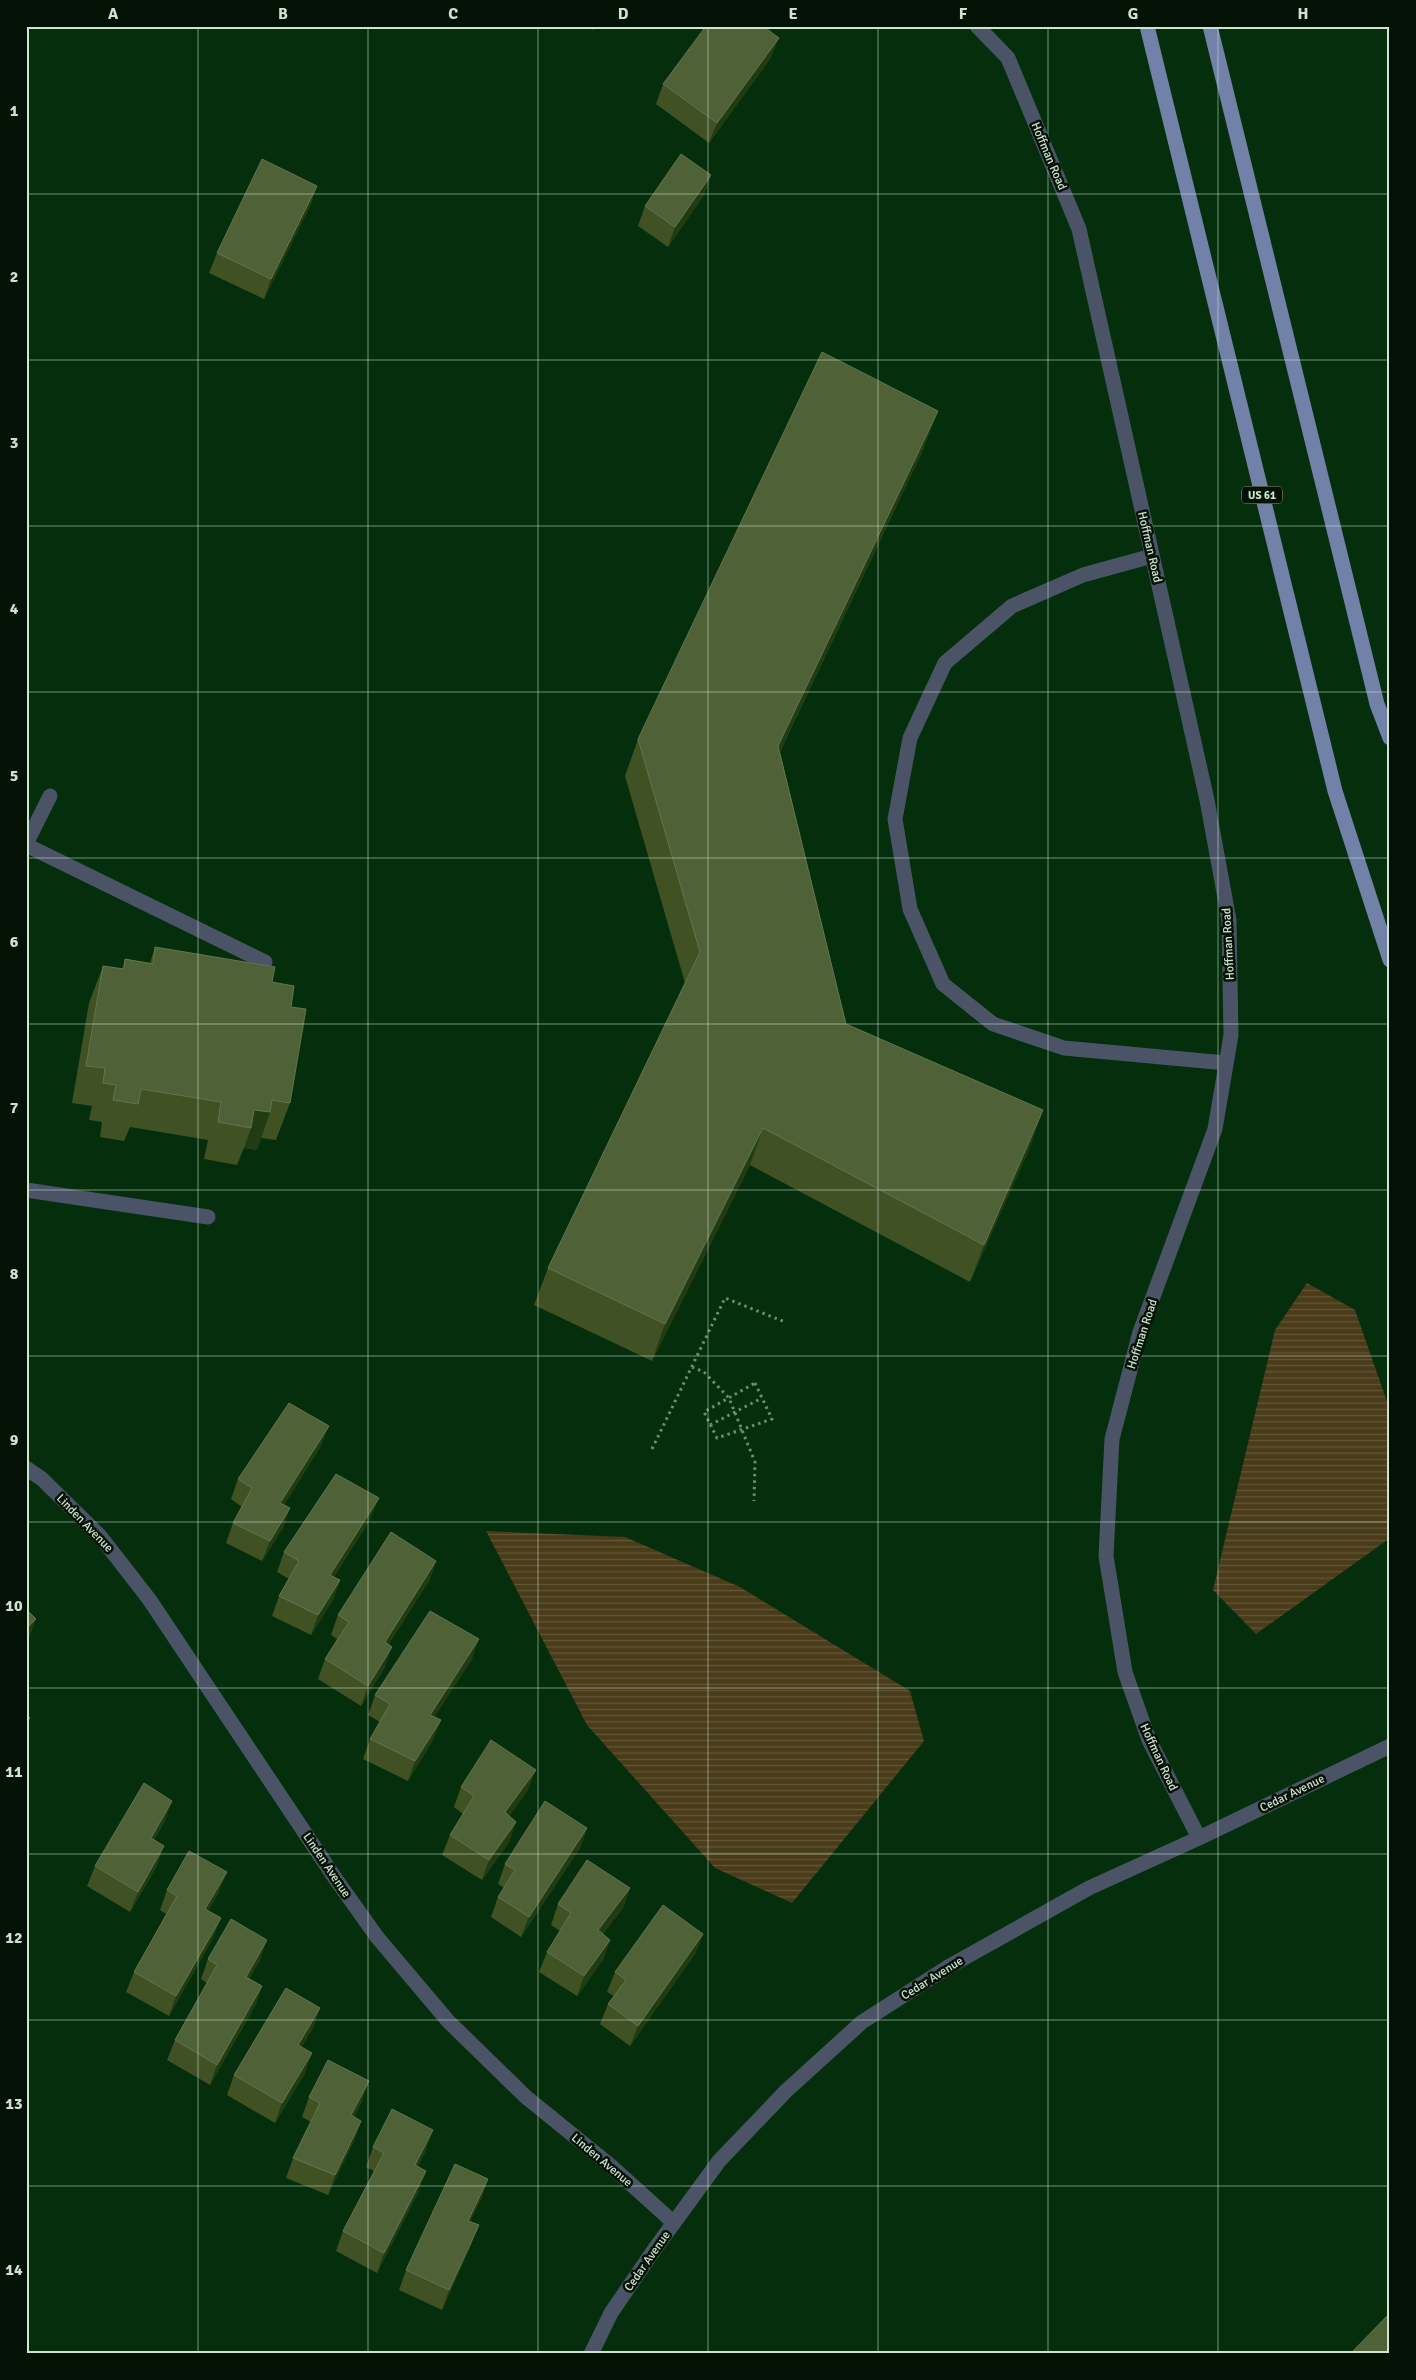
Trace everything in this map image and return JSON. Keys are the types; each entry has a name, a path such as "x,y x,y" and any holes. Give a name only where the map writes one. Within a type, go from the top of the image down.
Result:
{"main road":[{"name":"US 61","path":"1147,26 1335,791 1390,960"},
{"path":"1210,26 1375,694 1390,738"}],"street":[{"name":"Hoffman Road","path":"977,26 1008,58 1079,229 1207,800 1229,920 1231,1035 1214,1129 1140,1332 1112,1439 1106,1556 1125,1672 1149,1740 1199,1838"},
{"path":"1152,556 1084,575 1012,606 945,663 910,738 895,819 910,910 942,984 993,1024 1064,1048 1226,1063"},
{"path":"50,796 26,844 265,962"},
{"path":"26,1190 208,1217"},
{"name":"Linden Avenue","path":"26,1468 42,1479 100,1536 149,1599 335,1878 377,1937 448,2021 526,2097 611,2166 674,2223"},
{"name":"Cedar Avenue","path":"591,2354 611,2313 719,2161 786,2091 862,2022 948,1967 1089,1888 1199,1838 1390,1746"}],"path":[{"path":"652,1449 725,1298 785,1322"},
{"path":"692,1367 704,1372 729,1398 754,1462 754,1501"},
{"path":"755,1383 772,1419 717,1438 704,1412 729,1398 755,1383"},
{"path":"710,1425 762,1398"}],"shaded area":[{"path":"1307,1283 1355,1310 1390,1410 1390,1538 1256,1634 1213,1590 1275,1330"},
{"path":"486,1531 625,1537 740,1587 910,1691 924,1741 792,1903 715,1868 587,1725"}],"building":[{"path":"706,26 763,26 779,38 717,123 663,84"},
{"path":"681,154 711,175 675,227 645,206"},
{"path":"262,159 317,186 271,279 217,253"},
{"path":"822,352 938,411 778,746 846,1024 1043,1110 984,1245 763,1128 665,1324 548,1268 700,952 638,739"},
{"path":"155,947 275,967 272,982 294,986 291,1007 306,1009 290,1103 272,1100 270,1112 254,1110 251,1128 218,1122 221,1102 141,1089 138,1104 113,1100 116,1085 103,1083 105,1068 86,1066 103,966 124,969 125,959 153,964"},
{"path":"289,1403 329,1426 280,1503 290,1508 270,1541 233,1523 252,1488 238,1479"},
{"path":"336,1474 379,1498 330,1575 340,1580 318,1615 279,1596 299,1561 284,1552"},
{"path":"391,1532 436,1561 385,1642 392,1647 368,1686 325,1659 349,1622 338,1615"},
{"path":"26,1609 36,1619 26,1629"},
{"path":"430,1611 479,1639 430,1715 441,1720 415,1761 370,1739 390,1704 375,1695"},
{"path":"26,1714 30,1718 26,1723"},
{"path":"491,1740 536,1770 505,1812 516,1822 489,1860 450,1835 474,1796 461,1787"},
{"path":"144,1783 172,1801 151,1838 164,1846 138,1892 95,1866"},
{"path":"545,1801 587,1828 529,1917 498,1897 515,1870 505,1864"},
{"path":"189,1851 227,1872 205,1909 221,1918 176,1996 134,1972 177,1896 167,1890"},
{"path":"587,1860 630,1888 598,1930 610,1940 584,1976 547,1952 571,1913 558,1904"},
{"path":"663,1905 703,1934 638,2026 608,2004 626,1980 615,1972"},
{"path":"231,1919 267,1940 246,1977 262,1986 217,2065 175,2040 217,1965 208,1959"},
{"path":"286,1988 320,2008 298,2045 312,2053 282,2103 234,2075"},
{"path":"328,2060 369,2081 351,2115 361,2121 335,2175 293,2158 320,2103 309,2097"},
{"path":"392,2109 433,2130 415,2165 426,2171 384,2253 343,2231 384,2153 373,2147"},
{"path":"455,2164 488,2179 468,2221 479,2225 449,2290 406,2270"},
{"path":"1390,2313 1390,2354 1350,2354"}]}
